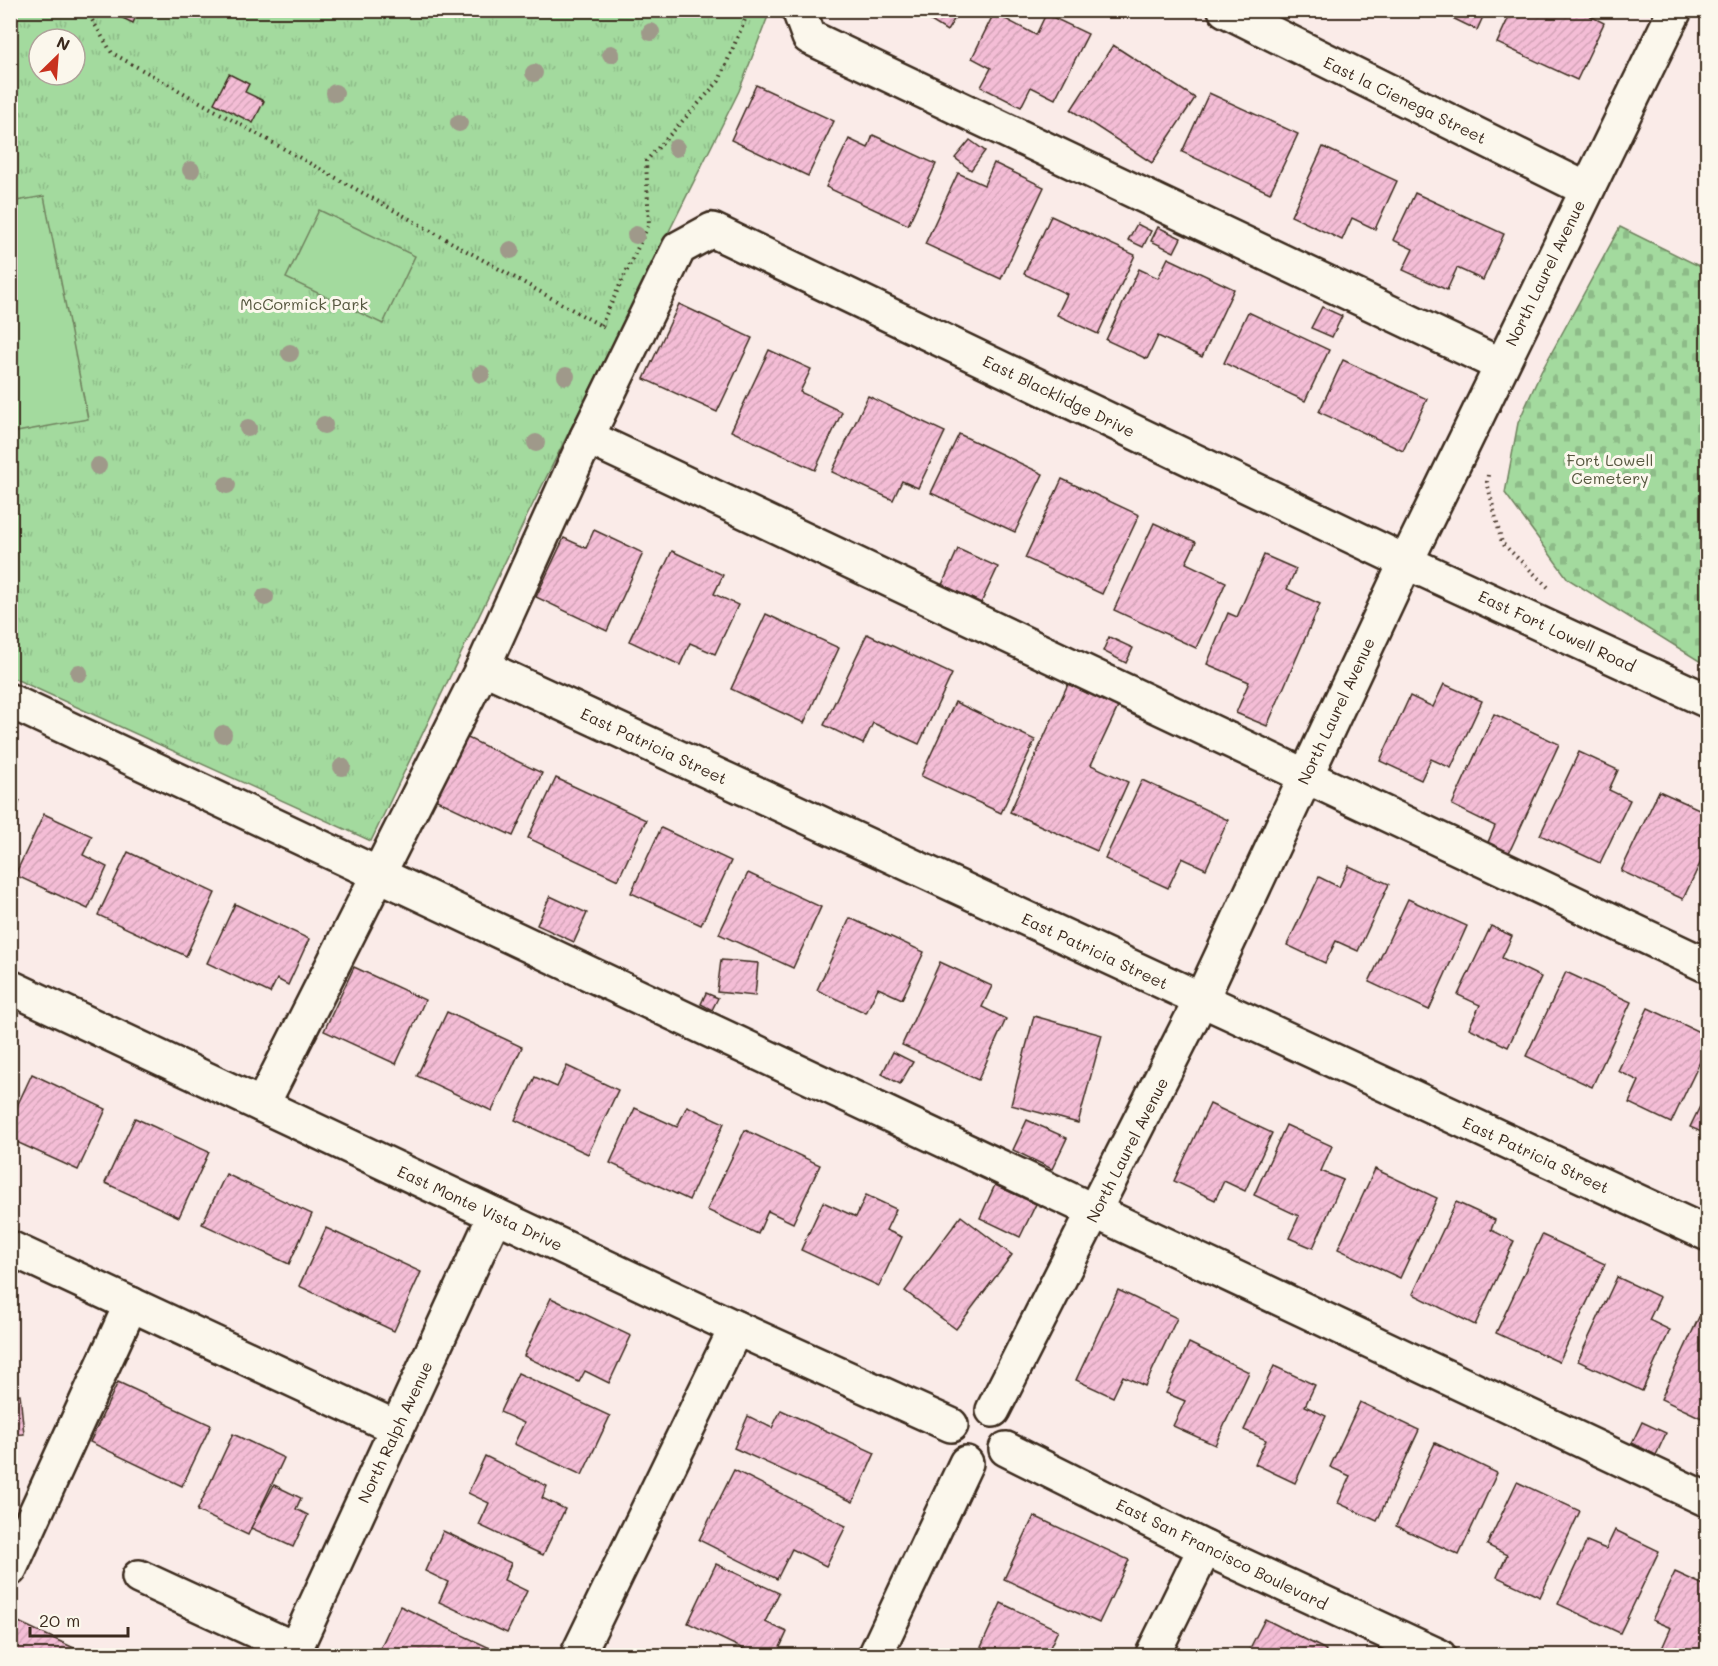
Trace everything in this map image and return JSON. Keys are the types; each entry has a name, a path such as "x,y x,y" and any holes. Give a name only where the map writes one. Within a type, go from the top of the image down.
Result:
{"street":[{"path":"799,10 809,37 1501,365"},
{"name":"East la Cienega Street","path":"1225,10 1586,189"},
{"name":"North Laurel Avenue","path":"993,1410 1202,1000 1406,562 1675,10"},
{"name":"East Blacklidge Drive","path":"633,343 679,248 711,230 1406,562"},
{"path":"262,1106 483,667 587,437 633,343"},
{"path":"587,437 1707,966"},
{"name":"East Fort Lowell Road","path":"1406,562 1707,701"},
{"name":"East Patricia Street","path":"483,667 1707,1234"},
{"path":"10,701 1707,1500"},
{"name":"East Monte Vista Drive","path":"10,987 736,1328 951,1425"},
{"name":"North Ralph Avenue","path":"139,1577 293,1652 495,1215"},
{"path":"10,1248 397,1428"},
{"path":"10,1569 131,1304"},
{"path":"577,1656 736,1328"},
{"path":"974,1407 993,1410 1007,1424 1009,1434 1006,1449 998,1460 990,1465 980,1467 966,1463 955,1454 950,1445 951,1425 957,1416 974,1407"},
{"name":"East San Francisco Boulevard","path":"1006,1449 1205,1548 1426,1653"},
{"path":"875,1656 966,1463"},
{"path":"1152,1656 1205,1548"}],"path":[{"path":"86,10 112,53 633,343"},
{"path":"601,326 649,224 646,161 719,81 749,10"},
{"path":"1488,472 1487,482 1502,543 1551,590"}],"green space":[{"name":"McCormick Park","path":"11,11 770,11 739,91 528,514 371,841 11,677"},
{"path":"44,196 88,419 11,433 11,202"},
{"path":"319,210 415,256 383,324 286,278"},
{"name":"Fort Lowell Cemetery","path":"1620,227 1707,270 1708,656 1704,664 1568,579 1505,493 1518,423 1541,372"}],"building":[{"path":"106,10 139,10 133,23"},
{"path":"913,10 960,10 947,31"},
{"path":"1436,10 1486,10 1477,30"},
{"path":"1512,10 1579,10 1604,23 1577,80 1497,43"},
{"path":"994,13 1036,35 1046,14 1088,34 1055,99 1031,87 1021,107 981,87 991,68 972,58"},
{"path":"1113,45 1195,98 1152,163 1071,110"},
{"path":"229,74 249,84 245,92 264,101 253,123 214,103"},
{"path":"756,85 834,121 808,176 731,140"},
{"path":"1209,93 1298,134 1270,193 1182,152"},
{"path":"873,135 936,164 908,225 826,187 849,139 868,148"},
{"path":"970,140 985,151 971,170 955,158"},
{"path":"1323,147 1397,181 1375,229 1352,218 1342,240 1291,216"},
{"path":"994,163 1044,187 1001,279 925,244 958,173 984,185"},
{"path":"1415,193 1504,234 1483,280 1457,268 1447,290 1403,270 1413,249 1393,240"},
{"path":"1051,216 1135,255 1098,334 1057,315 1067,294 1024,274"},
{"path":"1137,224 1151,231 1143,247 1128,240"},
{"path":"1158,227 1181,238 1174,252 1151,241"},
{"path":"1168,258 1234,289 1202,357 1158,336 1147,359 1106,340 1139,269 1158,278"},
{"path":"679,304 752,338 717,412 644,379"},
{"path":"1322,307 1342,316 1332,337 1311,328"},
{"path":"1248,312 1329,350 1305,401 1224,363"},
{"path":"769,350 811,369 800,392 842,412 815,470 731,431"},
{"path":"1343,360 1427,399 1403,451 1319,412"},
{"path":"868,396 945,432 918,488 902,481 893,500 832,472"},
{"path":"959,434 1043,474 1015,532 931,493"},
{"path":"1062,479 1139,515 1102,594 1025,558"},
{"path":"1154,523 1196,542 1186,563 1226,582 1196,648 1114,610"},
{"path":"594,530 643,553 607,631 536,597 564,538 586,548"},
{"path":"958,549 998,567 981,603 942,585"},
{"path":"672,551 723,575 714,594 738,605 715,654 690,643 680,665 629,641"},
{"path":"1264,555 1296,569 1287,589 1320,604 1267,726 1236,713 1249,682 1207,664 1228,613 1237,617"},
{"path":"766,614 839,648 804,723 731,689"},
{"path":"867,634 952,674 919,744 873,723 863,744 824,725"},
{"path":"1109,637 1133,648 1126,663 1103,651"},
{"path":"1068,684 1118,707 1091,765 1128,782 1097,851 1010,812"},
{"path":"1444,684 1482,701 1451,768 1431,759 1421,780 1380,761 1410,696 1433,707"},
{"path":"955,702 1035,740 1001,813 921,776"},
{"path":"1494,714 1559,744 1507,857 1486,847 1495,826 1452,805"},
{"path":"455,732 542,773 513,836 426,795"},
{"path":"1579,752 1618,770 1609,790 1630,800 1600,863 1540,835"},
{"path":"556,778 646,820 618,880 528,838"},
{"path":"1142,780 1228,820 1206,869 1182,858 1168,888 1105,859"},
{"path":"1659,791 1708,813 1708,847 1683,899 1621,871"},
{"path":"10,797 20,801 10,821"},
{"path":"44,814 92,836 83,855 107,867 88,909 15,875"},
{"path":"661,828 731,861 701,925 631,893"},
{"path":"128,852 215,893 186,956 98,915"},
{"path":"1349,866 1389,884 1358,951 1336,941 1325,963 1287,945 1319,877 1339,887"},
{"path":"748,873 821,907 793,968 719,934"},
{"path":"1708,893 1708,907 1702,904"},
{"path":"550,896 587,913 574,942 537,925"},
{"path":"1408,899 1467,926 1429,1010 1369,982"},
{"path":"235,904 309,939 288,985 277,979 270,993 207,963"},
{"path":"850,918 924,952 902,999 878,988 866,1013 817,990"},
{"path":"1491,926 1512,936 1502,958 1541,977 1508,1047 1469,1028 1480,1005 1458,995"},
{"path":"721,960 758,963 755,996 717,992"},
{"path":"940,962 992,986 982,1007 1006,1019 978,1080 902,1045"},
{"path":"354,967 425,1000 396,1064 324,1031"},
{"path":"1566,972 1631,1002 1592,1087 1526,1056"},
{"path":"706,993 718,998 712,1010 701,1004"},
{"path":"1648,1008 1708,1036 1708,1045 1671,1123 1629,1103 1639,1081 1618,1071"},
{"path":"447,1012 522,1047 492,1111 417,1076"},
{"path":"1034,1016 1102,1035 1078,1123 1011,1105"},
{"path":"893,1052 913,1062 900,1084 882,1074"},
{"path":"567,1066 618,1090 588,1154 515,1120 535,1077 557,1087"},
{"path":"32,1074 106,1109 78,1170 10,1139 10,1121"},
{"path":"1708,1090 1708,1135 1690,1127"},
{"path":"1210,1104 1272,1133 1245,1191 1224,1181 1215,1200 1174,1181"},
{"path":"687,1106 724,1123 689,1200 610,1163 635,1108 677,1127"},
{"path":"135,1118 209,1152 179,1217 105,1183"},
{"path":"1027,1120 1067,1138 1052,1169 1013,1150"},
{"path":"1286,1125 1332,1146 1321,1171 1343,1180 1313,1248 1289,1238 1299,1216 1254,1195"},
{"path":"745,1130 820,1165 793,1223 768,1211 758,1234 707,1210"},
{"path":"1375,1169 1437,1198 1400,1278 1338,1249"},
{"path":"226,1174 312,1214 289,1264 202,1224"},
{"path":"995,1185 1036,1204 1020,1237 980,1218"},
{"path":"866,1195 896,1209 886,1230 902,1237 879,1286 801,1250 823,1202 856,1217"},
{"path":"1456,1202 1495,1220 1491,1230 1514,1241 1475,1325 1413,1294"},
{"path":"961,1216 1012,1255 956,1329 905,1291"},
{"path":"326,1228 421,1272 394,1331 299,1286"},
{"path":"1542,1235 1605,1264 1559,1362 1496,1333"},
{"path":"1617,1277 1660,1297 1649,1320 1670,1330 1642,1391 1578,1361"},
{"path":"1118,1290 1177,1318 1145,1386 1123,1376 1113,1397 1076,1380"},
{"path":"551,1298 631,1336 609,1383 585,1371 579,1382 524,1356"},
{"path":"1699,1317 1708,1321 1708,1421 1661,1399"},
{"path":"1189,1343 1249,1372 1215,1445 1173,1426 1185,1401 1166,1393"},
{"path":"1274,1366 1315,1385 1305,1406 1326,1416 1295,1483 1255,1464 1266,1440 1244,1430"},
{"path":"518,1373 610,1416 582,1475 514,1444 524,1423 500,1412"},
{"path":"118,1382 211,1425 182,1486 90,1442"},
{"path":"20,1394 24,1434 10,1435 10,1395"},
{"path":"1360,1402 1419,1430 1377,1521 1338,1503 1350,1476 1330,1467"},
{"path":"781,1410 875,1453 853,1502 734,1448 748,1416 772,1428"},
{"path":"1642,1422 1666,1433 1656,1455 1632,1443"},
{"path":"233,1434 284,1458 248,1535 197,1511"},
{"path":"1435,1443 1497,1473 1459,1555 1396,1526"},
{"path":"485,1456 547,1486 542,1498 565,1509 543,1555 479,1525 489,1503 468,1493"},
{"path":"734,1470 846,1526 826,1566 792,1549 777,1579 699,1540"},
{"path":"1517,1482 1580,1511 1540,1597 1497,1577 1507,1555 1487,1545"},
{"path":"274,1485 301,1498 296,1509 308,1515 293,1547 251,1528"},
{"path":"1034,1516 1129,1560 1099,1623 1004,1579"},
{"path":"1615,1530 1659,1551 1620,1633 1558,1604 1587,1541 1606,1549"},
{"path":"443,1531 511,1563 504,1580 527,1591 507,1633 439,1602 448,1582 425,1571"},
{"path":"716,1564 779,1593 765,1622 787,1632 776,1656 758,1656 688,1623"},
{"path":"1675,1572 1708,1587 1708,1656 1665,1656 1660,1653 1671,1628 1652,1620"},
{"path":"1001,1603 1058,1630 1046,1656 977,1656"},
{"path":"400,1606 503,1654 502,1656 389,1656 379,1651"},
{"path":"10,1618 91,1656 10,1656"},
{"path":"1265,1619 1326,1650 1324,1656 1246,1656"},
{"path":"696,1650 708,1656 693,1656"}]}
